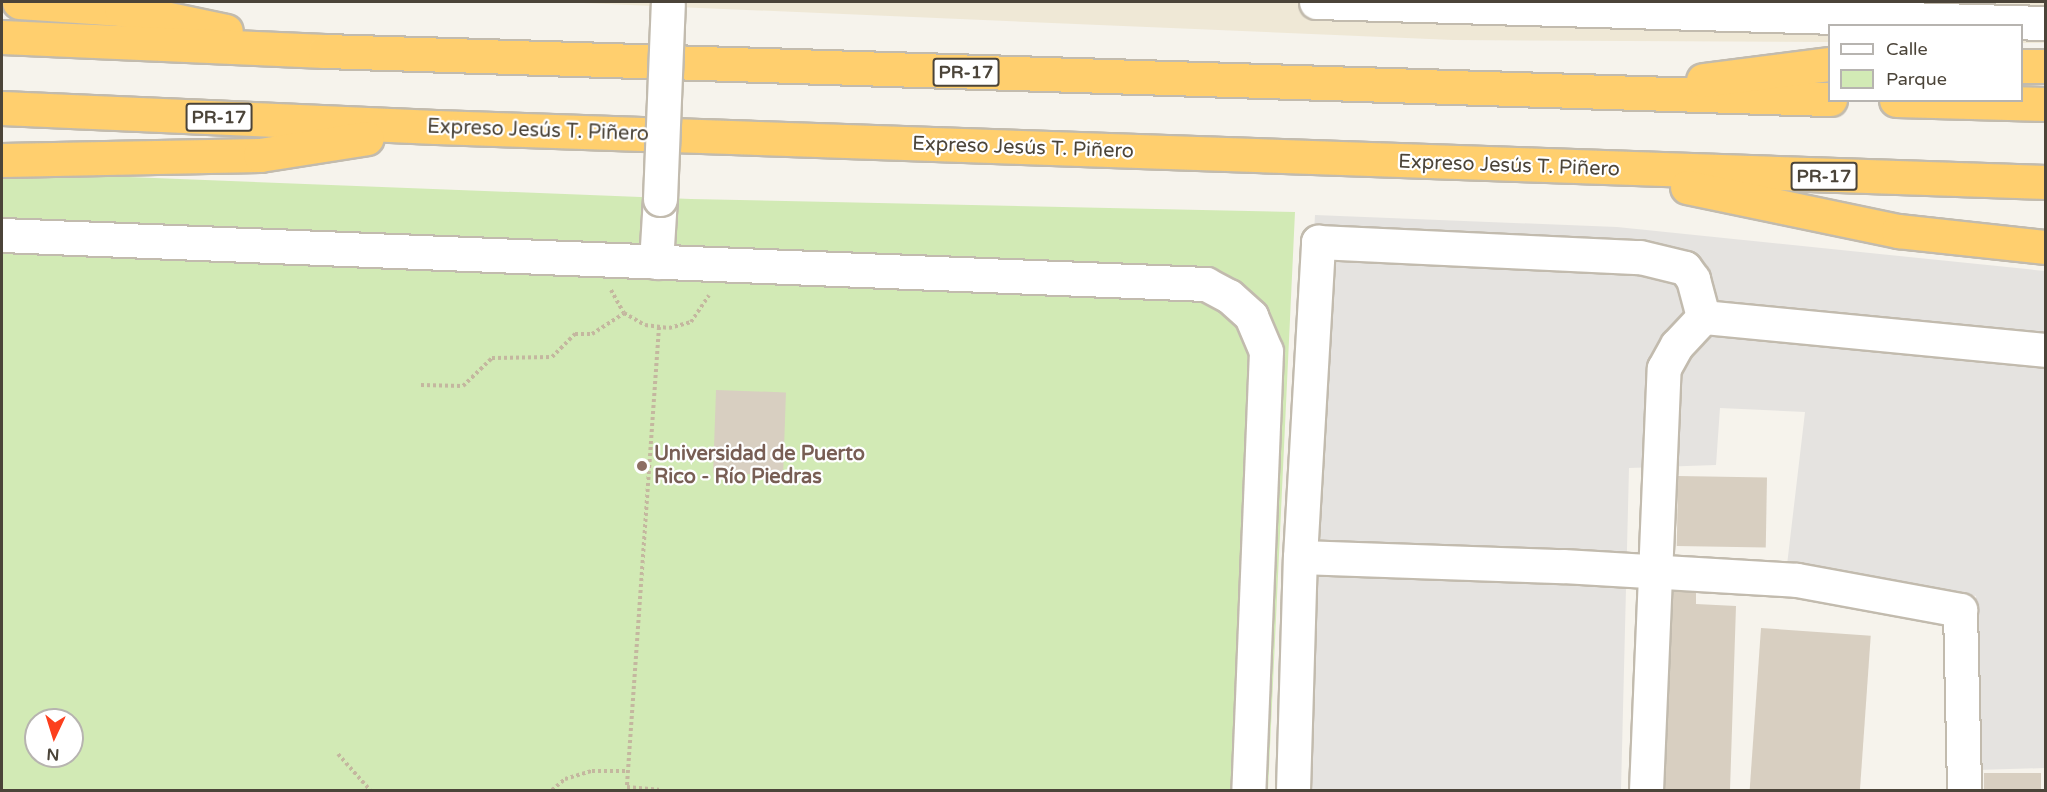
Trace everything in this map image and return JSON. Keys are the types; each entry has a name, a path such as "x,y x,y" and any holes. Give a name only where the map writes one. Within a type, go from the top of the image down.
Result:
{"highway":[{"path":"19,2 121,9 325,51"},
{"name":"PR-17","path":"2,37 325,51 1828,99"},
{"path":"1607,93 1828,64"},
{"path":"2023,66 2046,66"},
{"path":"1971,102 2046,104"},
{"name":"Expreso Jesús T. Piñero","path":"2,108 436,127 1603,169 2046,182"},
{"path":"2,160 260,155 436,127"},
{"path":"1603,169 1898,231 2046,247"}],"lane":[{"path":"1316,2 1481,8 1517,3 2046,23"},
{"path":"656,262 668,3"},
{"path":"2,236 1206,284 1229,296 1251,316 1266,351 1248,790"},
{"path":"1293,790 1300,557 1318,242 1640,257 1685,268 1693,279 1703,317"},
{"path":"1703,317 2046,350"},
{"path":"1646,790 1653,570 1664,368 1677,345 1703,317"},
{"path":"1300,557 1653,570 1797,580 1960,610 1964,790"}],"path":[{"path":"607,260 611,292 624,313 645,325 659,327 691,322 713,288 719,264"},
{"path":"421,385 463,386 492,358 552,357 575,334 592,334 624,313"},
{"path":"659,327 627,787 659,790"},
{"path":"338,754 370,790"},
{"path":"552,790 565,779 592,771 628,771"}],"shaded area":[{"path":"560,2 2045,2 2046,43 2023,43 2023,24 1828,24 1828,42 1453,40"},
{"path":"1315,215 1617,227 2045,271 2045,768 1977,770 1976,596 1787,565 1805,412 1720,408 1716,465 1629,468 1621,790 1282,790"}],"green space":[{"name":"Universidad de Puerto Rico - Río Piedras","path":"2,172 691,199 1295,212 1268,790 2,790"}],"building":[{"path":"716,390 786,392 783,475 713,473"},
{"path":"1678,476 1767,478 1766,548 1677,546"},
{"path":"1666,586 1696,587 1696,604 1736,606 1730,790 1659,790"},
{"path":"1761,628 1871,636 1860,790 1750,790"},
{"path":"1984,773 2041,773 2041,790 1984,790"}],"place":[{"name":"Universidad de Puerto Rico - Río Piedras","path":"642,466"}]}
